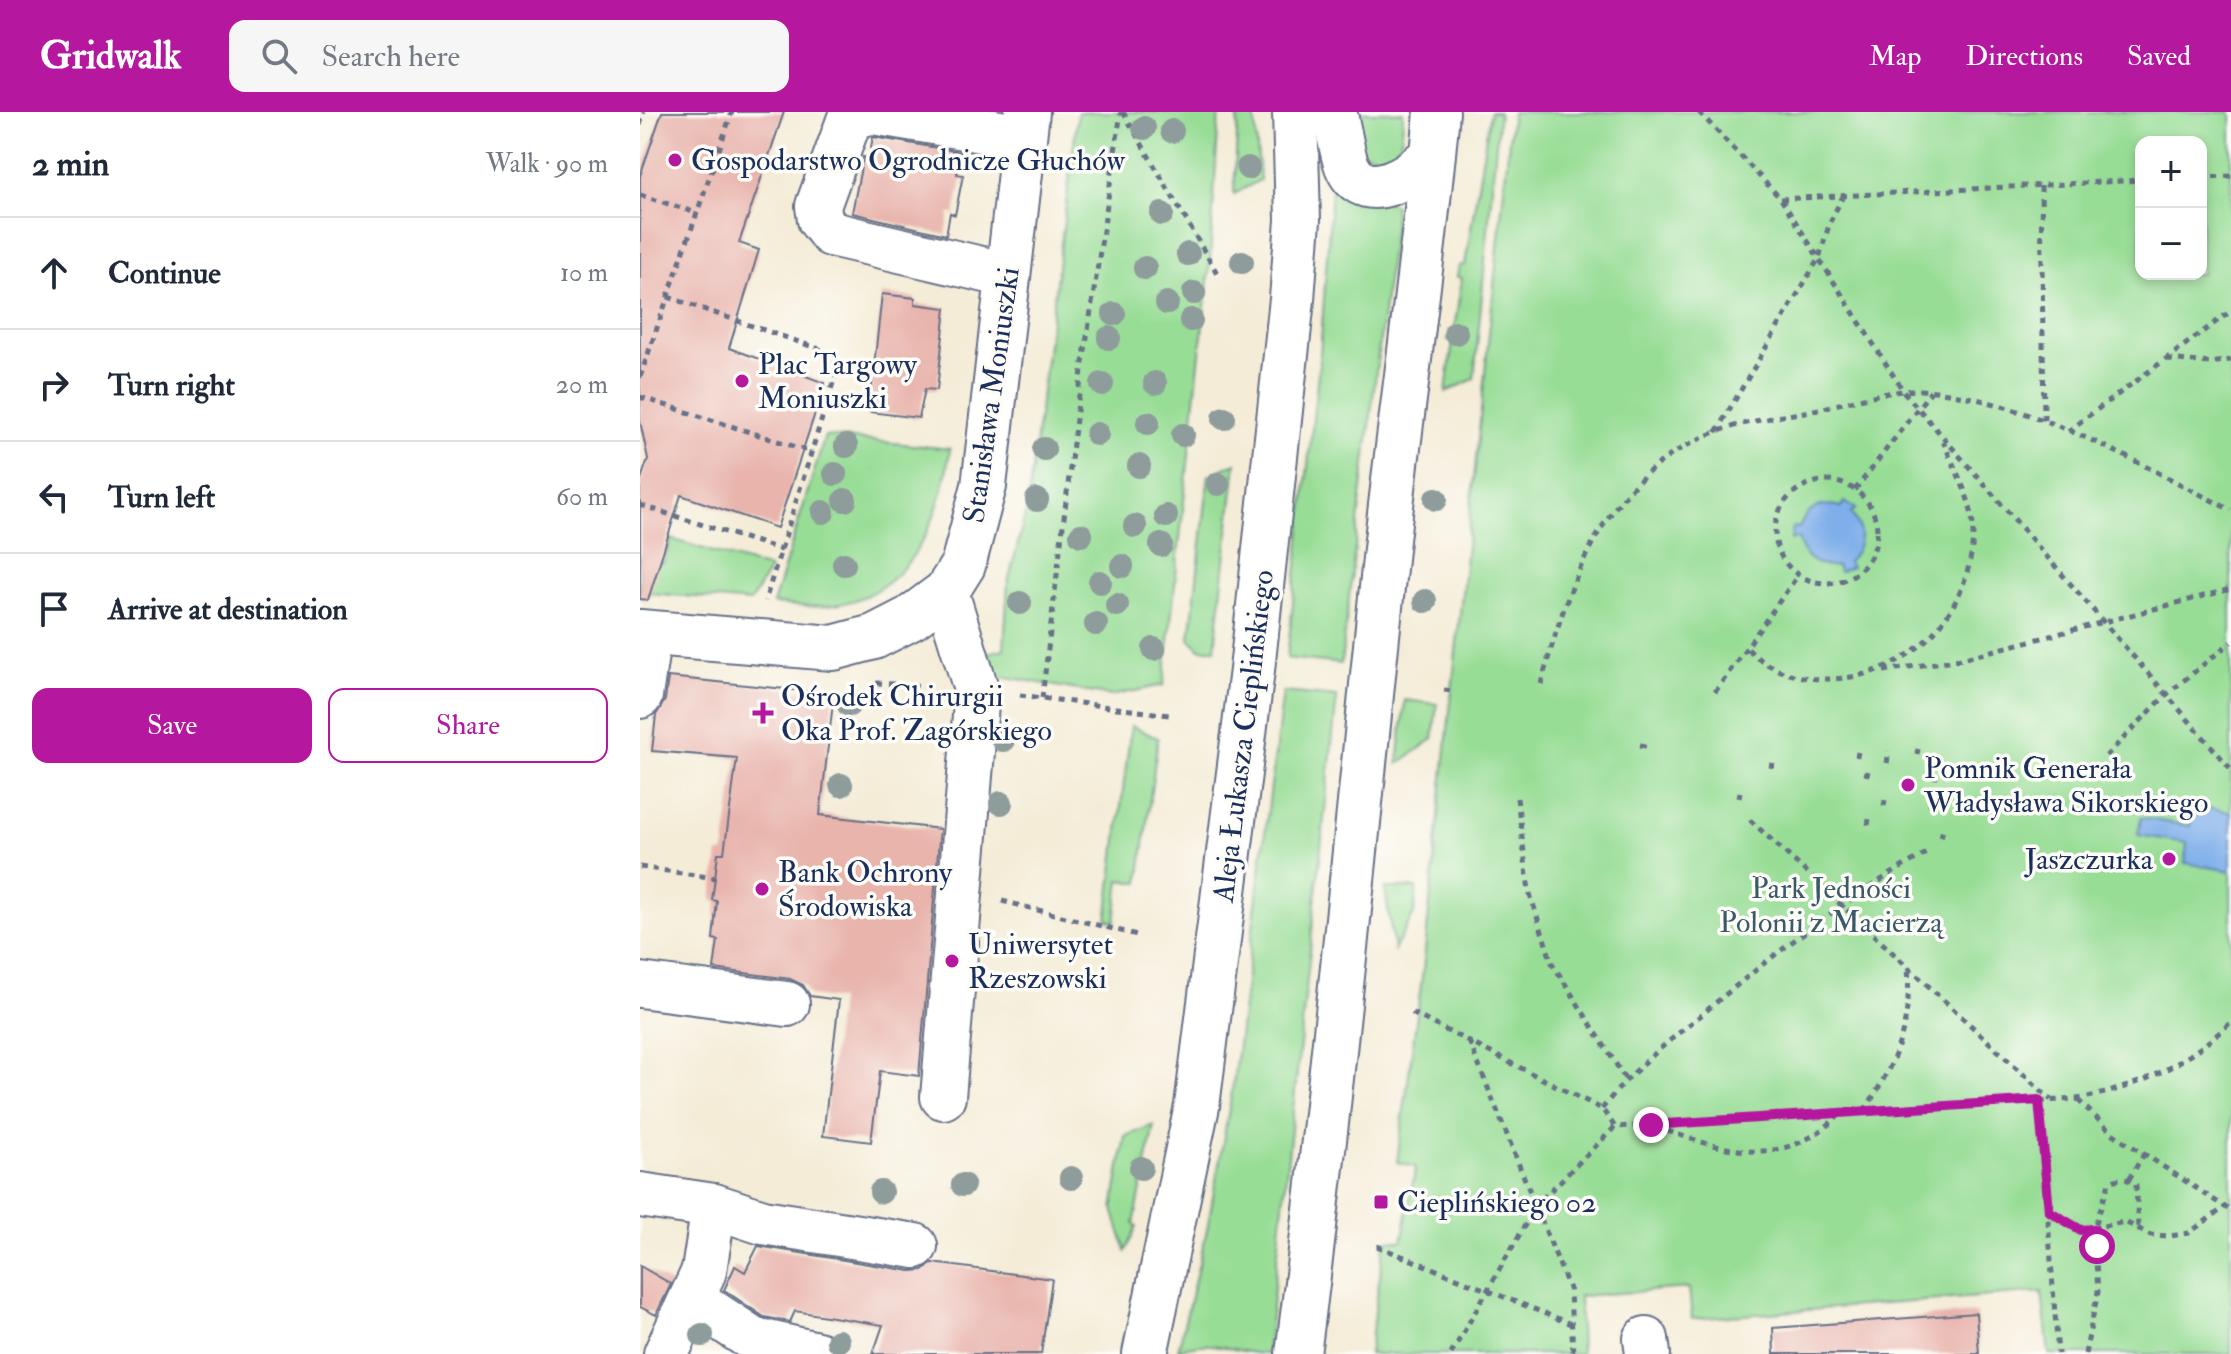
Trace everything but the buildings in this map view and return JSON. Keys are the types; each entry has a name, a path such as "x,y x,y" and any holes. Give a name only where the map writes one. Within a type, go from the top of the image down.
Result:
{"main road":[{"path":"1007,275 831,234 820,220 818,206 850,118 872,112 1025,125"},
{"name":"Aleja Łukasza Cieplińskiego","path":"1145,1354 1197,1106 1252,670 1294,267 1298,147 1295,112"},
{"path":"1334,112 1348,168 1357,179 1375,186 1396,183 1419,171 1435,132"},
{"name":"Stanisława Moniuszki","path":"645,632 833,648 874,637 911,618 946,592 963,565 984,486 1025,125"},
{"path":"1298,1354 1320,1183 1387,544 1435,132"},
{"path":"943,1097 976,689 946,592"},
{"path":"640,696 645,632"},
{"path":"640,985 787,1004"},
{"path":"640,1195 714,1206 763,1222 915,1246"},
{"path":"666,1354 704,1271 714,1206"},
{"path":"692,1299 754,1340 817,1354"}],"path":[{"path":"640,125 644,112"},
{"path":"640,377 732,112"},
{"path":"1122,112 1217,273"},
{"path":"1042,698 1082,370 1122,112"},
{"path":"1699,112 1781,199 1904,392 2231,769"},
{"path":"2207,177 2231,176"},
{"path":"1781,199 2135,180"},
{"path":"2041,186 2044,420"},
{"path":"640,195 697,213"},
{"path":"1716,432 1819,258 1830,222 1844,195"},
{"path":"668,297 828,352 838,367 762,610"},
{"path":"2068,431 2231,311"},
{"path":"2166,359 2210,363 2231,360"},
{"path":"1855,490 1932,391"},
{"path":"1541,684 1567,593 1594,536 1630,489 1671,455 1716,432 1904,392 1932,391 2044,420 2231,510"},
{"path":"640,397 812,452"},
{"path":"1875,673 1921,648 1957,601 1966,578 1973,525 1966,495 1941,435"},
{"path":"1824,480 1845,484 1855,490 1875,514 1878,535 1873,555 1859,572 1840,582 1819,583 1798,575 1783,560 1776,540 1776,519 1786,499 1803,486 1824,480"},
{"path":"640,505 782,550"},
{"path":"1715,692 1798,575"},
{"path":"1748,649 1759,660 1785,673 1811,679 1875,673 1961,659 2231,589"},
{"path":"2106,756 2166,695 2231,642"},
{"path":"1444,690 1452,691"},
{"path":"1887,763 1889,751"},
{"path":"1952,772 1954,761"},
{"path":"1769,765 1777,766"},
{"path":"1932,776 1942,778"},
{"path":"1517,798 1529,891 1552,963 1626,1080"},
{"path":"1928,803 1938,804"},
{"path":"1868,825 1870,814"},
{"path":"1750,820 2052,1100"},
{"path":"1941,837 1944,826"},
{"path":"1602,1109 1626,1080 1716,1002 1841,905 1930,851"},
{"path":"640,867 715,878"},
{"path":"961,891 1141,936"},
{"path":"1864,1112 1888,1075 1905,1030 1908,967"},
{"path":"1412,1013 1602,1109 1615,1127"},
{"path":"1451,1354 1537,1204 1615,1127 2077,1099 2139,1085 2174,1068 2231,1022"},
{"path":"1469,1041 1570,1291 1573,1354"},
{"path":"2049,1211 2081,1230 2125,1222 2151,1235 2189,1233 2228,1209 2112,1133 2077,1099"},
{"path":"2039,1100 2058,1354"},
{"path":"1651,1125 1741,1153 1771,1151 1799,1143 1822,1133 1841,1113"},
{"path":"2129,1179 2144,1154"},
{"path":"2085,1354 2098,1292 2094,1229 2109,1183 2118,1178 2129,1179"},
{"path":"2129,1179 2138,1194 2138,1228"},
{"path":"1377,1246 1571,1324"}],"green space":[{"path":"1078,112 1219,112 1210,261 1164,685 1111,696 984,673 979,655 1004,649 1008,583 1027,508"},
{"path":"1238,112 1254,112 1260,180 1234,194"},
{"path":"1352,112 1403,112 1401,140 1396,151 1384,159 1362,152"},
{"path":"1490,112 1499,112 1474,379 1446,392 1453,341 1448,340 1450,330 1454,330 1462,278 1457,277 1459,266 1465,265"},
{"name":"Park Jedności Polonii z Macierzą","path":"1512,112 2231,112 2231,1354 2049,1354 2042,1292 1692,1319 1689,1288 1579,1296 1581,1354 1369,1354 1385,1240 1402,1241 1416,1167 1397,1162 1423,970"},
{"path":"1332,186 1341,193 1394,204 1395,214 1341,664 1287,658 1320,355"},
{"path":"825,436 950,449 939,502 916,551 900,571 880,588 856,600 828,606 773,604"},
{"path":"1236,463 1215,649 1200,649 1190,639 1209,475"},
{"path":"671,539 770,569 750,602 640,592 640,557 663,563"},
{"path":"1283,692 1337,697 1267,1354 1214,1345 1178,1350 1207,1230 1232,1092"},
{"path":"1405,700 1437,704 1433,739 1398,764"},
{"path":"1131,726 1158,738 1139,883 1120,880 1115,922 1107,920"},
{"path":"1385,888 1417,888 1414,914 1394,950"},
{"path":"1154,1125 1134,1224 1137,1227 1126,1251 1113,1209 1125,1136"}],"water":[{"path":"1845,502 1856,509 1851,513 1860,538 1848,562 1851,567 1839,572 1837,566 1812,561 1803,552 1798,538 1791,540 1793,527 1799,528 1811,511 1828,505 1842,507"},
{"path":"2193,806 2231,812 2231,871 2185,863 2187,843 2138,835 2141,818 2190,826"}],"place":[{"name":"Gospodarstwo Ogrodnicze Głuchów","path":"675,160"},
{"name":"Plac Targowy Moniuszki","path":"742,381"},
{"name":"Ośrodek Chirurgii Oka Prof. Zagórskiego","path":"763,713"},
{"name":"Pomnik Generała Władysława Sikorskiego","path":"1908,785"},
{"name":"Jaszczurka","path":"2169,859"},
{"name":"Bank Ochrony Środowiska","path":"762,889"},
{"name":"Uniwersytet Rzeszowski","path":"952,961"},
{"name":"Cieplińskiego 02","path":"1381,1202"}],"route":[{"path":"1651,1125 2039,1100 2049,1211 2081,1230 2094,1229 2097,1246"}]}
